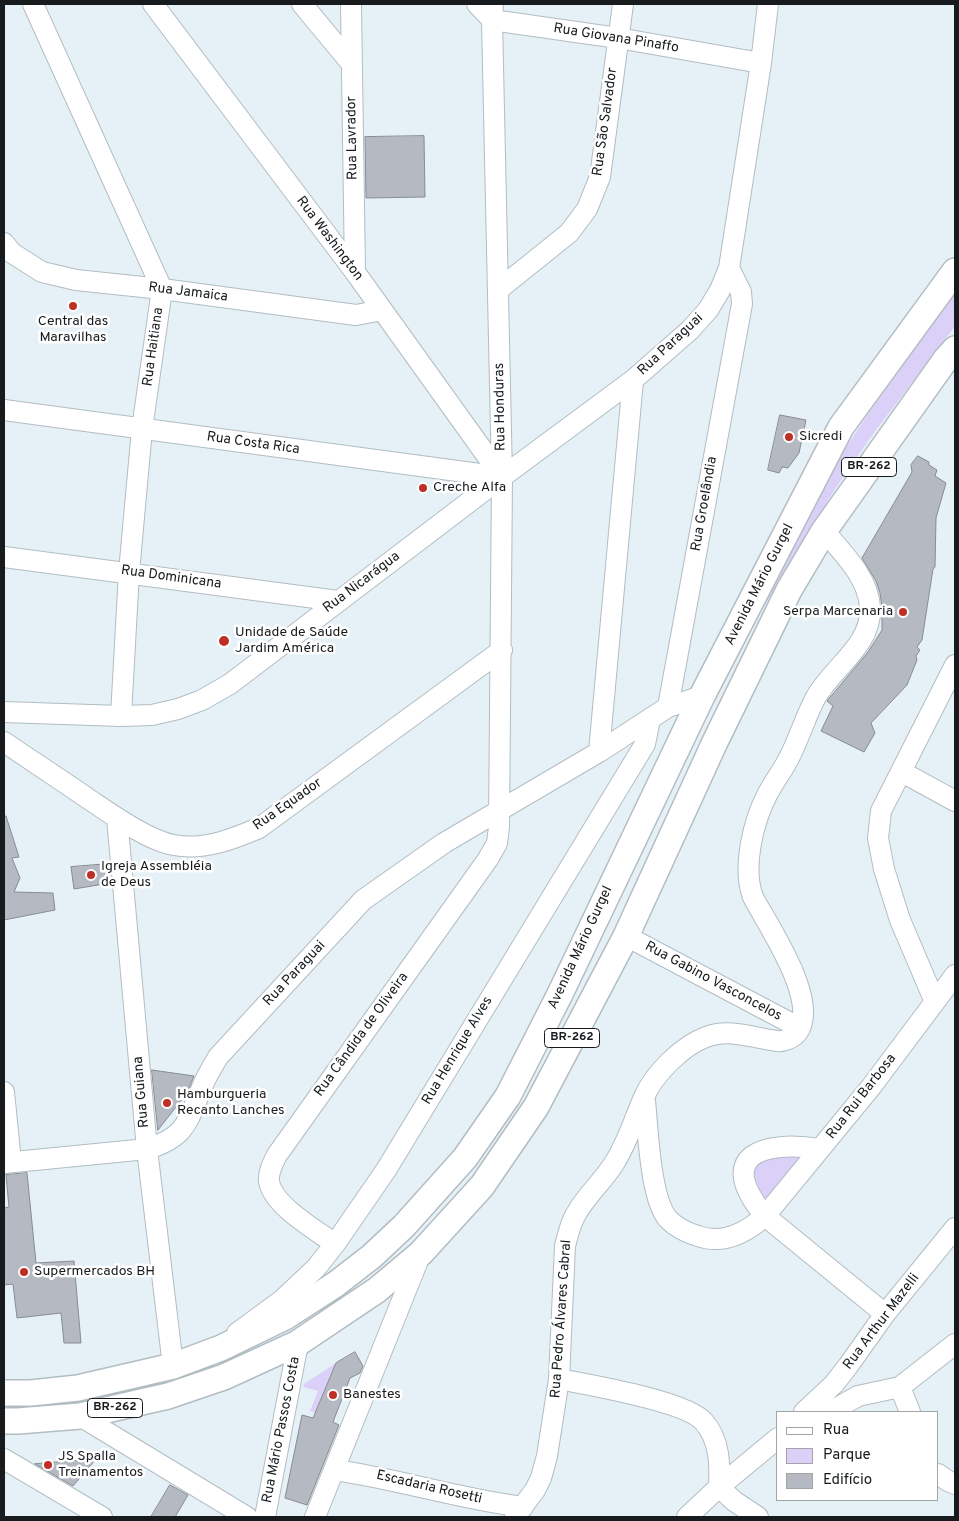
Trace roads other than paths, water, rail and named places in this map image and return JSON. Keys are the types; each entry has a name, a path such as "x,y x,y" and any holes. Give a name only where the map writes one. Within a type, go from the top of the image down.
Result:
{"main road":[{"name":"Avenida Mário Gurgel","path":"7,1392 78,1388 172,1366 221,1348 285,1317 336,1284 372,1256 404,1226 464,1158 508,1096 560,994 702,696 841,427 955,270"},
{"name":"Avenida Mário Gurgel","path":"8,1423 80,1416 168,1396 224,1377 298,1343 377,1290 421,1253 482,1186 536,1107 626,936 714,744 785,598 824,531 955,349"}],"street":[{"name":"Rua Haitiana","path":"33,4 162,289 142,429 129,572 121,716"},
{"name":"Rua Washington","path":"153,4 355,272 502,477"},
{"path":"302,4 351,63"},
{"name":"Rua Lavrador","path":"351,4 355,272"},
{"path":"477,4 493,12"},
{"name":"Rua São Salvador","path":"498,290 569,233 588,209 600,177 623,4"},
{"name":"Rua Paraguai","path":"599,752 633,380 690,330 708,310 720,290 729,268 761,63 768,4"},
{"name":"Rua Giovana Pinaffo","path":"493,12 618,38 761,63"},
{"name":"Rua Honduras","path":"493,12 502,477 502,650 499,810"},
{"name":"Rua Jamaica","path":"4,243 12,253 42,272 76,280 162,289 356,315 382,310"},
{"name":"Rua Groelândia","path":"668,707 742,304 741,292 729,268"},
{"name":"Rua Nicarágua","path":"4,712 121,716 152,715 178,709 202,700 230,684 633,380"},
{"name":"Rua Costa Rica","path":"4,410 502,477"},
{"path":"800,1028 802,1009 798,982 792,967 753,898 748,885 748,870 757,817 767,795 789,758 817,696 855,649 867,628 870,617 865,587 848,560 824,531"},
{"name":"Rua Dominicana","path":"4,556 338,601"},
{"name":"Rua Equador","path":"4,742 117,818 147,835 173,845 199,846 231,840 259,828 502,650"},
{"path":"934,1002 900,920 880,853 879,824 882,811 930,711 955,665"},
{"path":"668,707 702,696"},
{"name":"Rua Paraguai","path":"8,1163 147,1149 165,1144 181,1130 191,1116 203,1084 218,1057 363,900 444,843 599,752 668,707"},
{"name":"Rua Henrique Alves","path":"221,1348 241,1328 282,1300 316,1268 386,1170 645,744 650,719"},
{"path":"902,772 955,801"},
{"name":"Rua Cândida de Oliveira","path":"334,1244 281,1204 273,1193 269,1180 271,1167 282,1147 488,859 497,843 499,810"},
{"name":"Rua Guiana","path":"117,818 147,1149 172,1366"},
{"name":"Rua Gabino Vasconcelos","path":"626,936 800,1028"},
{"name":"Rua Rui Barbosa","path":"645,1095 655,1189 662,1210 668,1219 689,1233 713,1240 736,1235 765,1216 871,1087 955,975"},
{"name":"Rua Pedro Álvares Cabral","path":"519,1512 535,1490 545,1466 559,1379 565,1246 570,1228 576,1214 612,1167 638,1116 645,1095 665,1066 679,1052 706,1037 720,1034 748,1035 779,1042 794,1036 800,1028"},
{"path":"4,1092 8,1163"},
{"path":"820,1149 807,1147 777,1148 766,1150 750,1157 744,1165 744,1181 750,1198 765,1216 885,1314"},
{"name":"Rua Arthur Mazelli","path":"805,1411 840,1376 885,1314 955,1228"},
{"path":"315,1517 421,1253"},
{"name":"Rua Mário Passos Costa","path":"265,1517 298,1343"},
{"path":"832,1411 858,1396 900,1386 955,1344"},
{"path":"840,1376 839,1381 843,1391 847,1394 858,1396"},
{"path":"559,1379 674,1405 697,1415 710,1431 715,1442 720,1466 719,1487 734,1502 758,1517"},
{"path":"900,1386 910,1411"},
{"path":"80,1416 247,1517"},
{"path":"687,1517 719,1487 774,1443"},
{"path":"4,1459 102,1517"},
{"name":"Escadaria Rosetti","path":"335,1470 378,1476 500,1504 519,1512"},
{"path":"939,1475 955,1484"}],"place":[{"name":"Central das Maravilhas","path":"73,306"},
{"name":"Sicredi","path":"789,437"},
{"name":"Creche Alfa","path":"423,488"},
{"name":"Serpa Marcenaria","path":"903,612"},
{"name":"Unidade de Saúde Jardim América","path":"224,641"},
{"name":"Igreja Assembléia de Deus","path":"91,875"},
{"name":"Hamburgueria Recanto Lanches","path":"167,1103"},
{"name":"Supermercados BH","path":"24,1272"},
{"name":"Banestes","path":"333,1395"},
{"name":"JS Spalla Treinamentos","path":"48,1465"}]}
